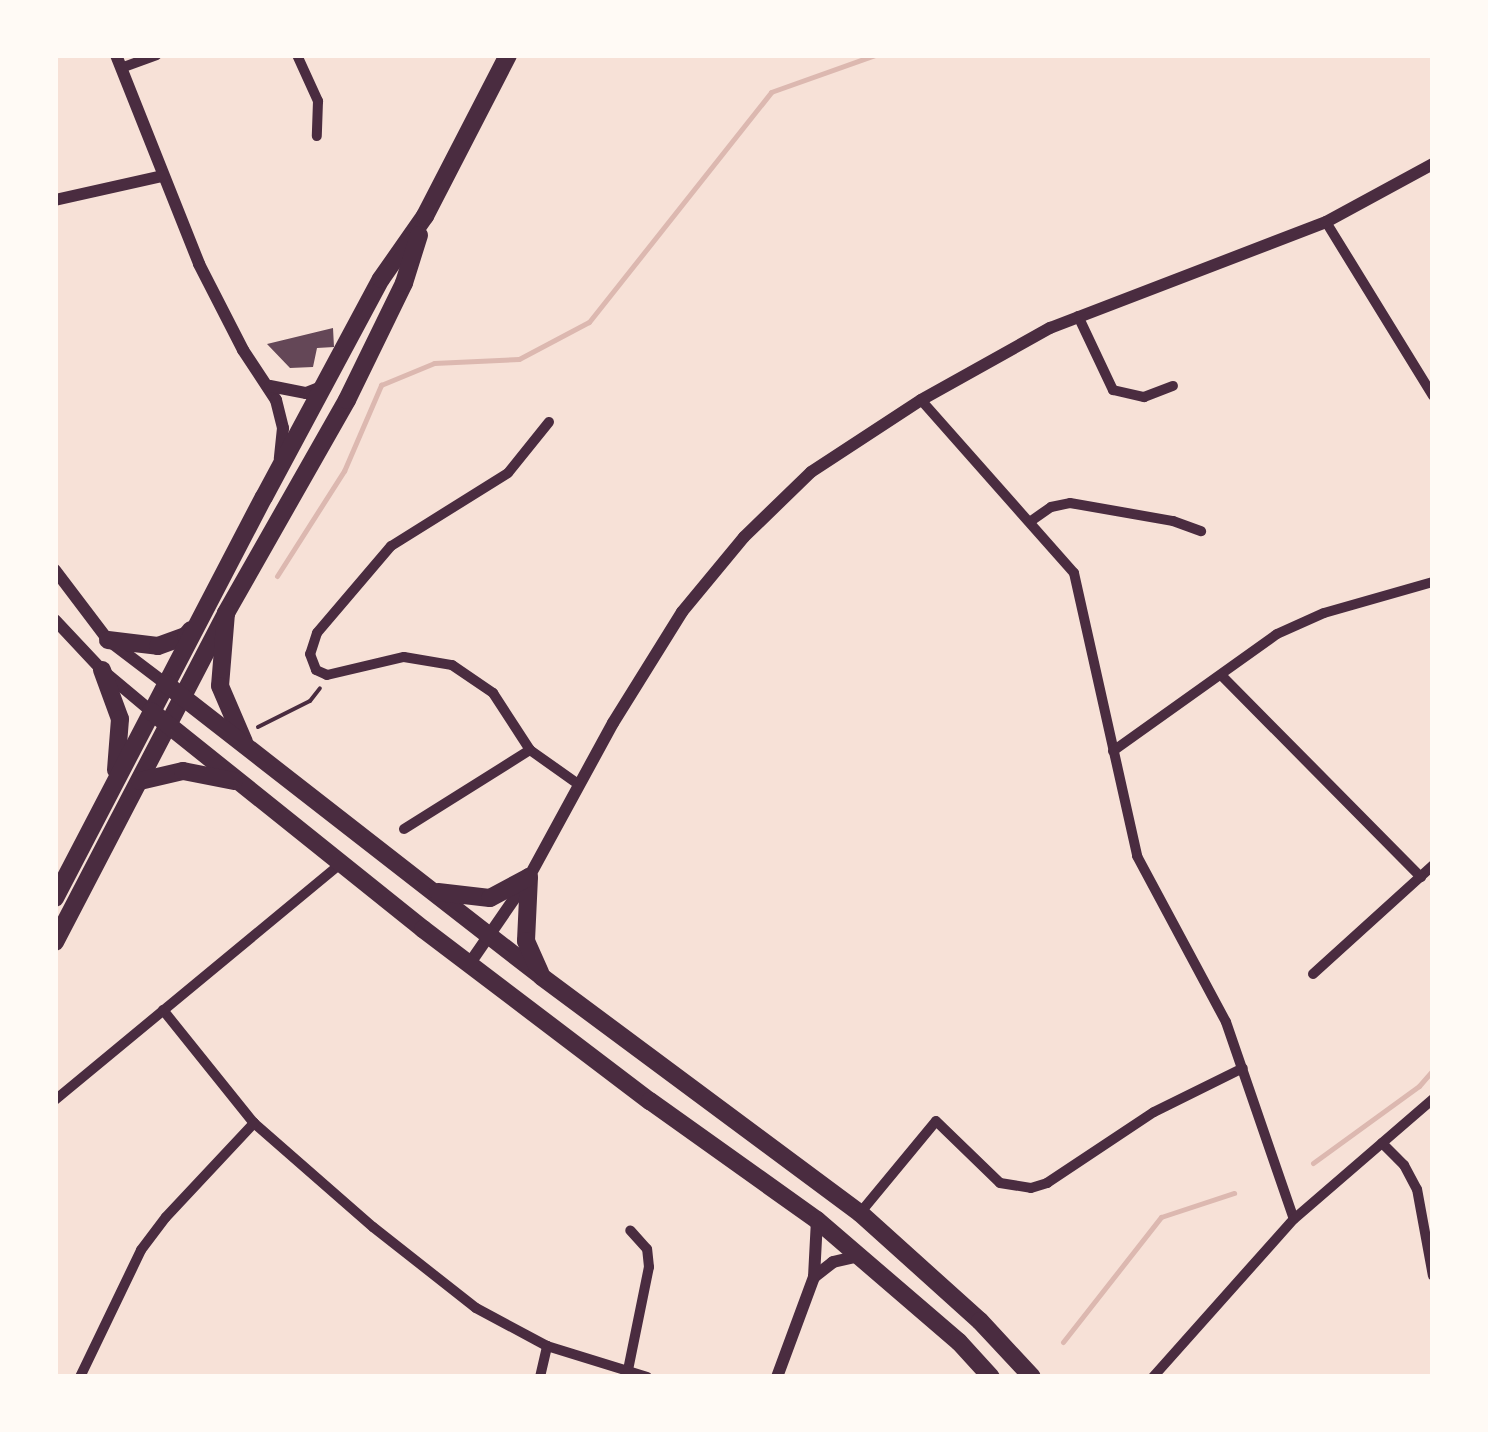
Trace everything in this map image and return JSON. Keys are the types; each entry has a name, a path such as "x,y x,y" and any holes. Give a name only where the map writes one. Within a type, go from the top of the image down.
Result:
{"main road":[{"path":"55,898 381,279 426,216 508,55"},
{"path":"55,942 226,613 347,400 404,282 426,216"},
{"path":"226,613 220,686 248,742"},
{"path":"108,640 166,644 186,636 200,618"},
{"path":"102,670 120,719 114,785"},
{"path":"166,684 248,742 428,890 542,977 860,1213 980,1321 1032,1377"},
{"path":"152,711 650,1101 816,1220 959,1342 991,1377"},
{"path":"140,781 183,771 244,784"},
{"path":"428,890 480,899 529,876 526,941 542,977"}],"street":[{"path":"157,55 118,62 162,176 223,315 270,386 281,414 280,463 264,497"},
{"path":"297,55 318,101 317,136"},
{"path":"470,963 529,876 578,784 682,612 744,537 811,472 921,400 1078,316 1326,222 1433,164"},
{"path":"55,200 162,176"},
{"path":"1326,222 1433,396"},
{"path":"1078,316 1113,390 1144,397 1173,386"},
{"path":"270,386 306,393 323,388 330,376"},
{"path":"921,400 1063,557 1081,591 1137,856 1226,1022 1294,1219"},
{"path":"549,422 508,473 407,535 382,556 313,641 310,659 327,674 404,657 452,666 493,692 530,750 578,784"},
{"path":"1031,521 1052,507 1070,503 1156,517 1201,531"},
{"path":"55,570 108,640 166,684"},
{"path":"1113,751 1298,623 1433,582"},
{"path":"55,620 102,670 152,711"},
{"path":"1222,676 1421,877"},
{"path":"404,829 530,750"},
{"path":"55,1100 342,862"},
{"path":"1313,974 1433,865"},
{"path":"163,1010 254,1123 370,1224 476,1308 547,1346 647,1377"},
{"path":"860,1213 936,1122 1000,1183 1031,1188 1047,1183 1154,1112 1243,1068"},
{"path":"1162,1374 1294,1219 1433,1099"},
{"path":"80,1377 141,1250 166,1216 254,1123"},
{"path":"1382,1143 1404,1164 1417,1188 1433,1276"},
{"path":"777,1377 814,1277 816,1220"},
{"path":"628,1370 649,1267 647,1249 630,1230"},
{"path":"814,1277 833,1262 858,1256"},
{"path":"540,1377 547,1346"}],"path":[{"path":"248,742 310,702 327,674"}],"building":[{"path":"333,328 334,347 317,348 313,367 290,368 267,344"}],"waterway":[{"path":"277,576 344,471 381,385 434,363 519,359 589,322 771,92 875,55"},
{"path":"1313,1163 1419,1086 1433,1070"},
{"path":"1063,1342 1161,1217 1234,1193"}]}
